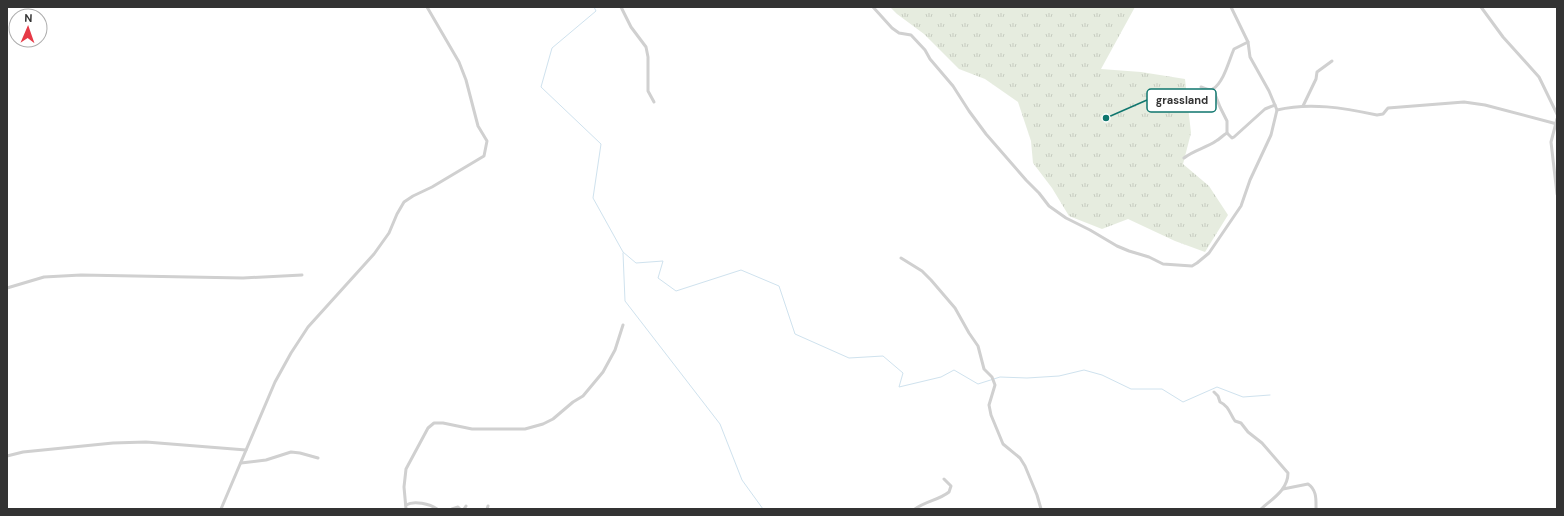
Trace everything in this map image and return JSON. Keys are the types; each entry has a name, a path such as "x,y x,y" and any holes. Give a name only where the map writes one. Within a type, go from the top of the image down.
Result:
{"street":[{"path":"221,509 275,382 291,353 317,316 374,254 389,233 404,202 484,156 487,141 481,133 474,114 465,77 455,53 448,44 427,7"},
{"path":"621,7 631,27 646,47 648,57 648,91 654,102"},
{"path":"873,7 892,28 899,33 911,35 925,50 932,61 953,86 969,112 1026,180 1039,193 1048,206 1066,218 1117,246 1149,257 1163,264 1192,266 1209,253 1241,206 1250,180 1271,134 1277,110 1269,91 1250,57 1248,42 1231,7"},
{"path":"1481,7 1503,37 1539,77 1557,114"},
{"path":"1213,89 1223,78 1234,49 1248,42"},
{"path":"1303,106 1316,78 1317,72 1332,60"},
{"path":"1201,87 1213,89"},
{"path":"1213,89 1227,121 1227,133 1232,138 1265,109 1275,105"},
{"path":"1277,110 1293,106 1327,107 1377,115 1383,114 1388,108 1464,102 1485,105 1556,122 1551,142 1557,194"},
{"path":"1184,158 1216,142 1227,133"},
{"path":"901,258 922,270 931,280 955,308 978,346 984,369 992,377 995,385 989,405 990,415 1003,444 1020,458 1025,466 1041,509"},
{"path":"7,288 44,277 81,275 243,278 302,275"},
{"path":"437,509 430,505 413,502 406,507 404,487 406,470 428,428 434,424 443,423 472,429 525,429 543,424 553,419 573,402 583,396 603,372 615,350 623,325"},
{"path":"1214,392 1218,396 1220,402 1225,404 1235,421 1241,423 1248,432 1262,443 1288,473 1288,479 1283,489 1260,509"},
{"path":"7,456 23,452 133,442 161,442 246,450"},
{"path":"240,463 266,460 291,452 318,458"},
{"path":"915,509 924,503 935,500 949,492 951,486 944,479"},
{"path":"1283,489 1308,484 1315,491 1316,509"},
{"path":"452,509 458,506 460,509"}],"green space":[{"path":"890,7 1135,7 1101,69 1141,72 1185,79 1191,133 1183,164 1209,186 1228,215 1205,252 1175,241 1128,219 1102,229 1069,216 1052,188 1033,163 1031,141 1018,102 985,79 959,69 924,34"}],"waterway":[{"path":"594,7 596,11 552,48 541,87 601,144 593,198 623,252 636,263 663,261 658,278 676,291 741,270 779,286 795,334 849,358 883,356 903,373 899,387 941,377 954,370 978,384 1000,377 1027,378 1059,376 1084,370 1102,375 1131,389 1162,389 1183,402 1217,387 1243,397 1270,395"},
{"path":"623,253 625,301 720,424 742,480 763,509"}],"place":[{"name":"grassland","path":"1106,118"}]}
